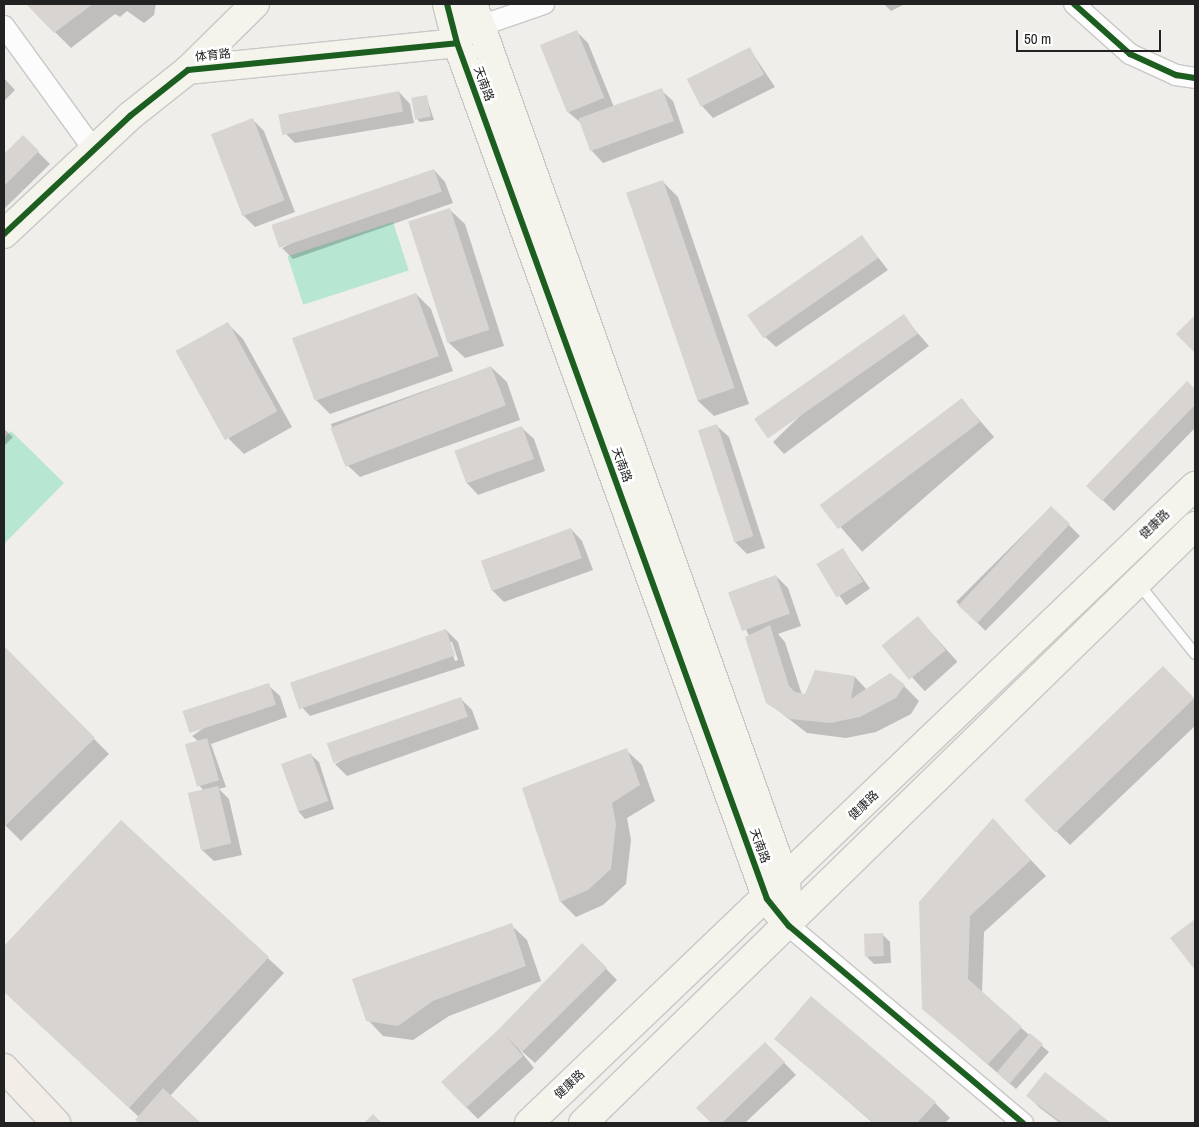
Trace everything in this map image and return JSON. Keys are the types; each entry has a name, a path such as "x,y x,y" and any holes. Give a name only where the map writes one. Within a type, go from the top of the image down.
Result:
{"main road":[{"path":"4,1068 56,1123"}],"street":[{"name":"体育路","path":"4,234 94,150 188,70 255,4"},
{"name":"天南路","path":"447,4 457,43 789,926"},
{"path":"477,15 544,4"},
{"path":"1074,4 1130,54 1176,75 1195,78"},
{"name":"天南路","path":"477,15 776,890"},
{"path":"4,26 94,150"},
{"name":"体育路","path":"188,70 457,43"},
{"name":"健康路","path":"529,1123 776,890 1195,486"},
{"path":"583,1123 789,926 1195,526"},
{"path":"789,926 1023,1123"}],"lane":[{"path":"1138,583 1195,654"}],"green space":[{"path":"393,222 409,271 303,305 287,256"},
{"path":"11,431 64,483 4,544 4,438"}],"building":[{"path":"26,4 93,4 54,33"},
{"path":"577,30 604,98 567,113 540,45"},
{"path":"750,47 764,75 701,107 687,79"},
{"path":"662,88 674,121 590,151 578,118"},
{"path":"399,91 403,112 282,135 278,114"},
{"path":"427,95 431,117 415,119 411,98"},
{"path":"253,118 285,200 243,216 211,134"},
{"path":"23,135 39,151 4,186 4,154"},
{"path":"434,169 442,192 279,248 271,225"},
{"path":"663,180 735,388 698,401 626,193"},
{"path":"450,208 490,330 448,343 408,222"},
{"path":"862,235 878,258 763,338 747,315"},
{"path":"416,293 439,356 315,401 292,338"},
{"path":"904,314 918,334 768,439 754,419"},
{"path":"1195,315 1195,353 1176,334"},
{"path":"228,322 277,411 225,440 176,351"},
{"path":"491,366 506,405 345,467 330,428"},
{"path":"1187,381 1195,389 1195,405 1102,501 1086,486"},
{"path":"962,398 980,422 838,529 820,505"},
{"path":"717,424 753,536 734,542 698,430"},
{"path":"522,426 534,459 466,484 454,451"},
{"path":"1051,506 1070,524 977,623 958,605"},
{"path":"571,528 582,558 492,591 481,561"},
{"path":"843,548 863,581 837,597 816,564"},
{"path":"776,575 790,614 742,631 728,592"},
{"path":"918,616 946,650 909,680 881,646"},
{"path":"770,625 789,686 795,692 805,694 815,670 855,676 851,699 890,673 905,685 896,698 860,717 830,723 790,719 766,703 745,637"},
{"path":"446,629 455,655 299,709 290,683"},
{"path":"4,646 95,738 4,827"},
{"path":"1163,666 1194,698 1055,832 1024,800"},
{"path":"269,683 276,705 190,733 182,711"},
{"path":"461,697 468,717 334,763 327,743"},
{"path":"207,738 219,780 197,787 185,744"},
{"path":"627,748 640,785 612,803 616,824 611,869 588,890 560,902 522,788"},
{"path":"311,753 328,801 298,812 281,764"},
{"path":"218,786 231,843 201,850 188,793"},
{"path":"993,818 1031,860 970,916 968,979 1022,1027 988,1064 922,1009 919,902"},
{"path":"121,820 269,957 129,1108 4,992 4,946"},
{"path":"1195,919 1195,970 1170,938"},
{"path":"512,923 526,966 433,1001 398,1026 366,1021 352,979"},
{"path":"883,933 884,956 865,957 864,934"},
{"path":"582,943 607,968 522,1052 505,1035 523,1056 466,1108 441,1082 499,1029"},
{"path":"811,996 936,1102 917,1123 874,1123 774,1039"},
{"path":"1030,1033 1043,1044 1010,1084 997,1073"},
{"path":"765,1042 785,1062 722,1123 711,1123 696,1108"},
{"path":"1045,1072 1111,1123 1062,1123 1026,1096"},
{"path":"163,1088 201,1123 139,1123 135,1120"},
{"path":"373,1114 382,1123 364,1123"}],"cycle path":[{"path":"447,4 457,43 767,899 789,926 1023,1123"},
{"path":"1074,4 1130,54 1176,75 1195,78"},
{"path":"4,234 130,116 188,70 457,43"}]}
